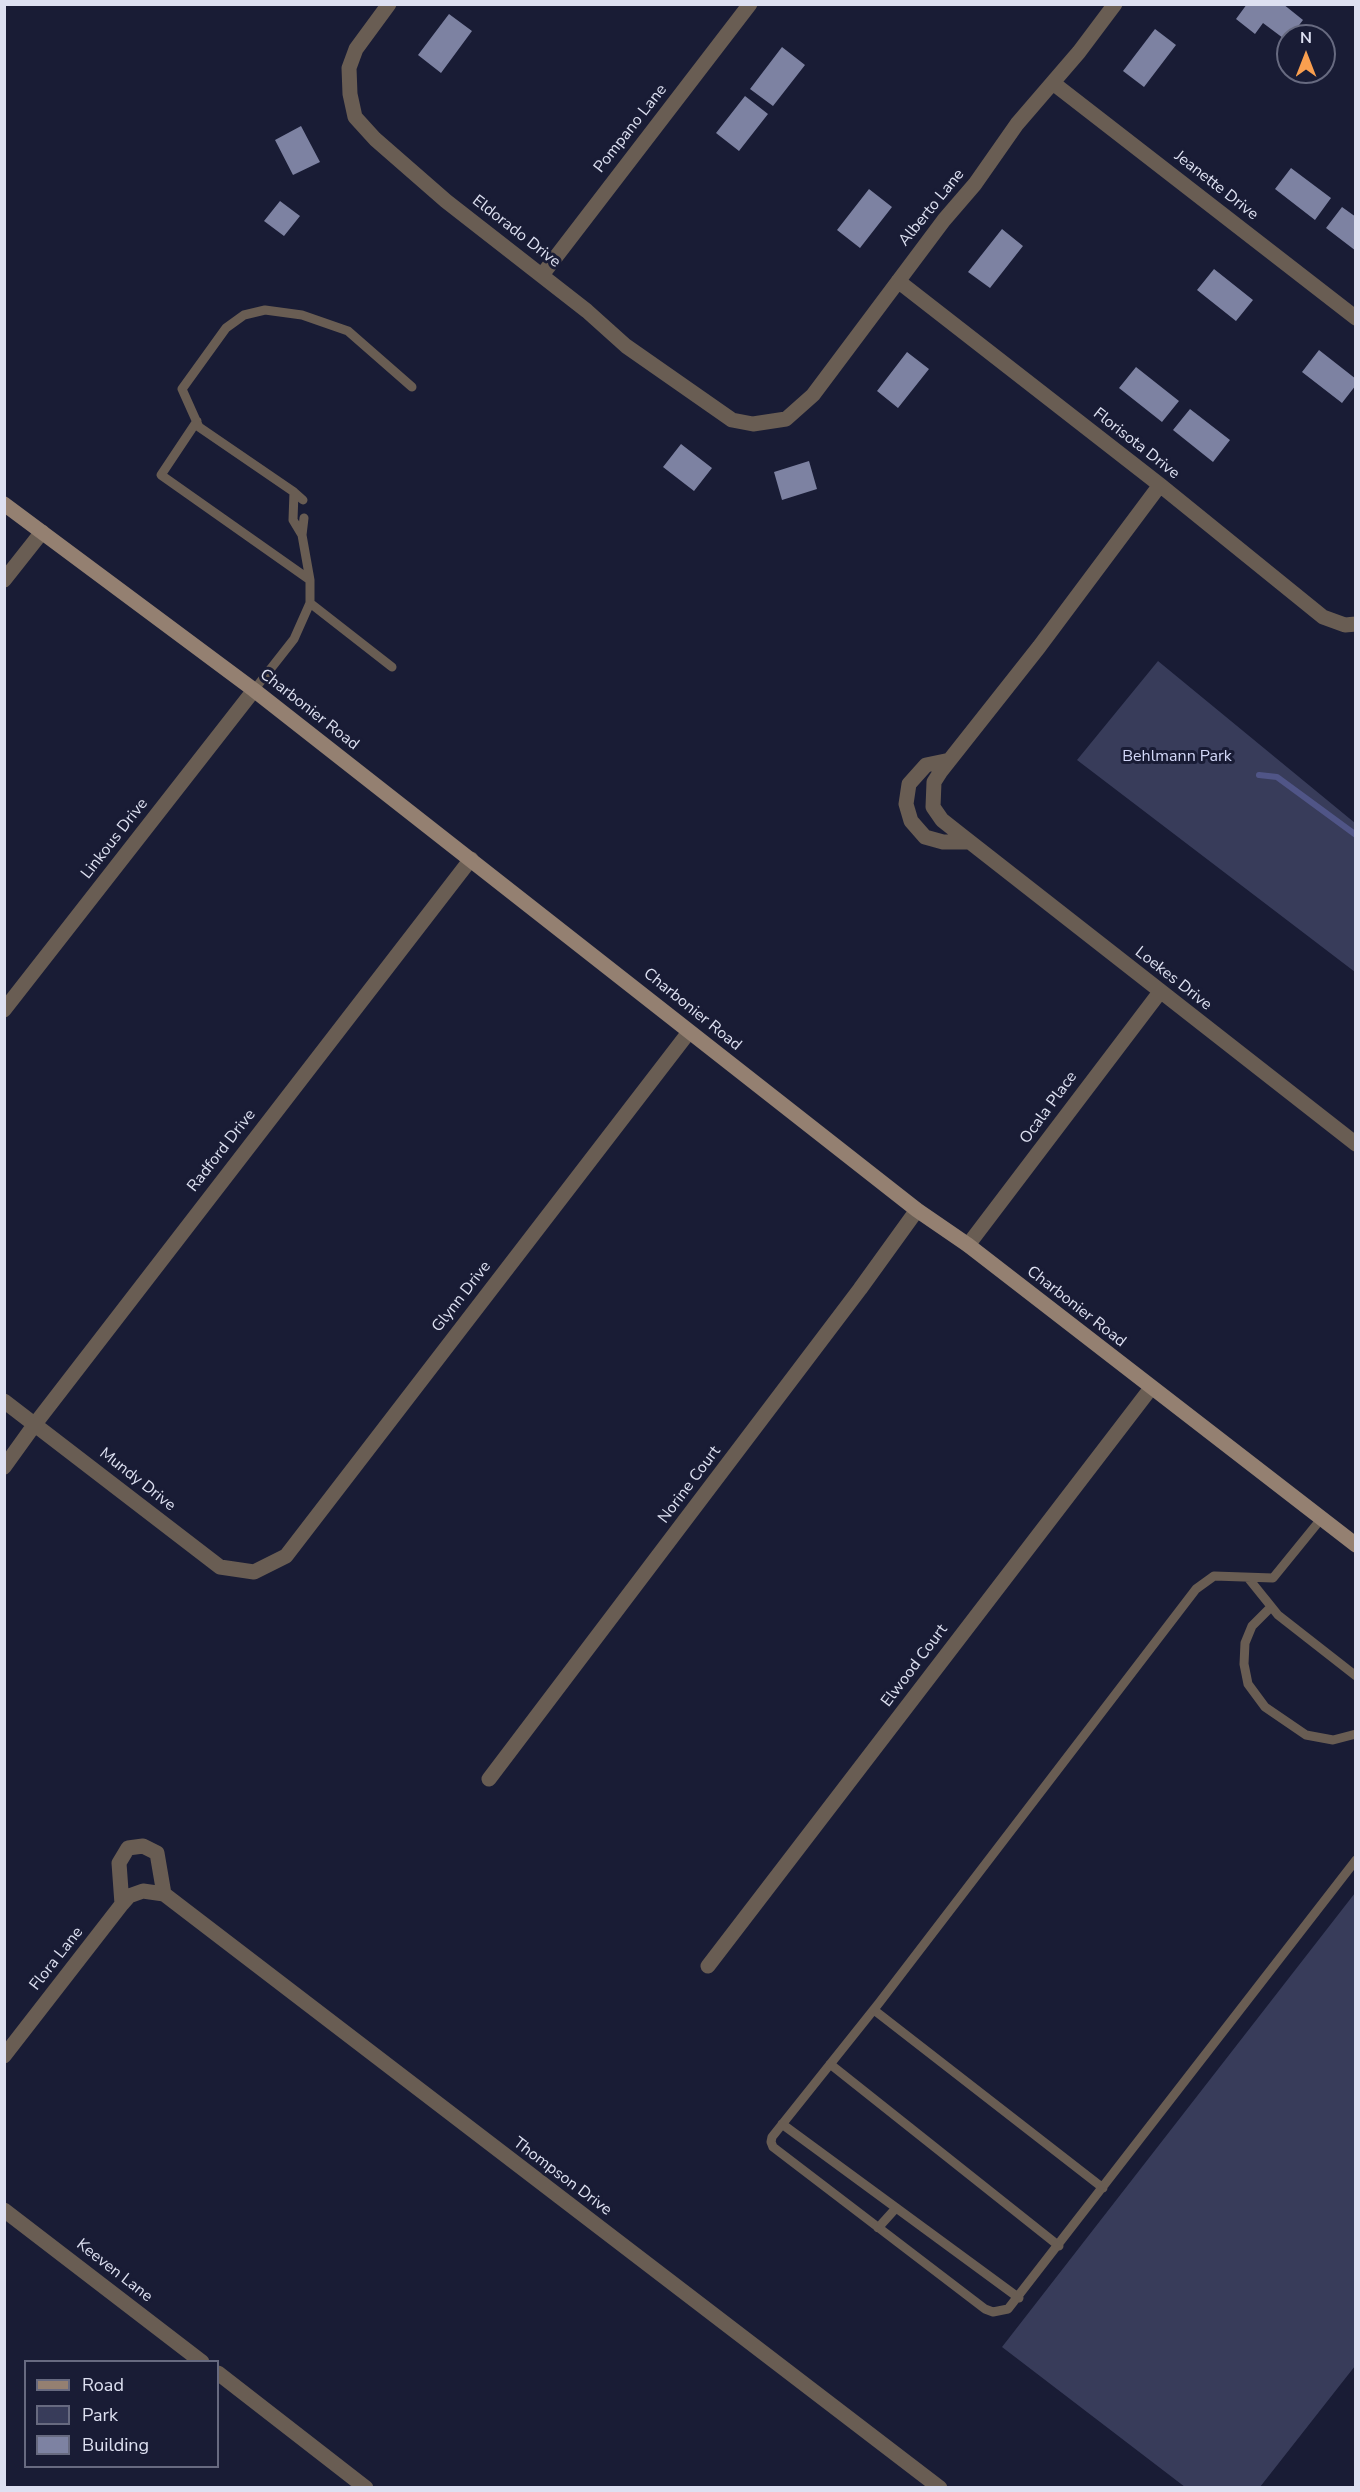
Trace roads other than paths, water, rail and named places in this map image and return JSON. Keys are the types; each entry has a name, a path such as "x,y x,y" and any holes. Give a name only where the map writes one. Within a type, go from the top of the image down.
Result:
{"main road":[{"name":"Charbonier Road","path":"4,504 254,690 917,1210 968,1245 1356,1545"}],"street":[{"name":"Eldorado Drive","path":"388,4 356,49 349,68 350,94 355,117 375,139 446,201 542,275 626,346 732,420 753,424 770,423"},
{"name":"Pompano Lane","path":"542,275 750,4"},
{"name":"Alberto Lane","path":"770,423 786,419 813,395 944,219 975,184 1017,124 1053,83 1115,4"},
{"name":"Jeanette Drive","path":"1053,83 1356,318"},
{"name":"Florisota Drive","path":"898,281 1160,484 1323,617 1345,625 1356,624"},
{"name":"Loekes Drive","path":"1160,484 1101,567 934,782 933,807 942,820 969,842 1356,1144"},
{"path":"4,580 42,532"},
{"name":"Linkous Drive","path":"4,1010 254,690"},
{"path":"950,760 926,765 909,784 906,804 911,821 925,837 943,842 969,842"},
{"name":"Radford Drive","path":"4,1467 471,859"},
{"name":"Ocala Place","path":"968,1245 1160,992"},
{"name":"Glynn Drive","path":"254,1572 286,1556 689,1032"},
{"name":"Norine Court","path":"489,1779 917,1210"},
{"name":"Elwood Court","path":"708,1966 1151,1388"},
{"name":"Mundy Drive","path":"4,1401 220,1567 254,1572"},
{"path":"122,1904 119,1863 128,1848 143,1846 157,1853 164,1894"},
{"name":"Thompson Drive","path":"143,1891 164,1894 940,2487"},
{"name":"Flora Lane","path":"4,2056 122,1904 129,1896 143,1891"},
{"name":"Keeven Lane","path":"4,2210 201,2360"},
{"path":"219,2374 366,2487"}],"lane":[{"path":"303,500 199,427 182,389 226,328 244,315 265,310 302,315 348,331 412,387"},
{"path":"197,421 161,474 310,580"},
{"path":"294,492 292,520 302,535"},
{"path":"254,690 294,639 310,603 310,580 302,535 304,518"},
{"path":"310,603 392,667"},
{"path":"1321,1519 1273,1578 1249,1579 1214,1576 1196,1589 874,2010 771,2137 773,2147 985,2309 993,2312 1008,2309 1356,1860"},
{"path":"1249,1579 1278,1615 1356,1676"},
{"path":"1271,1607 1252,1626 1245,1643 1244,1664 1248,1684 1265,1707 1306,1735 1333,1740 1356,1734"},
{"path":"874,2010 1103,2188"},
{"path":"830,2064 1059,2246"},
{"path":"782,2124 1018,2298"},
{"path":"878,2228 896,2208"}],"waterway":[{"path":"1259,775 1277,777 1356,835"}],"park label":[{"name":"Behlmann Park","path":"1177,757"}]}
